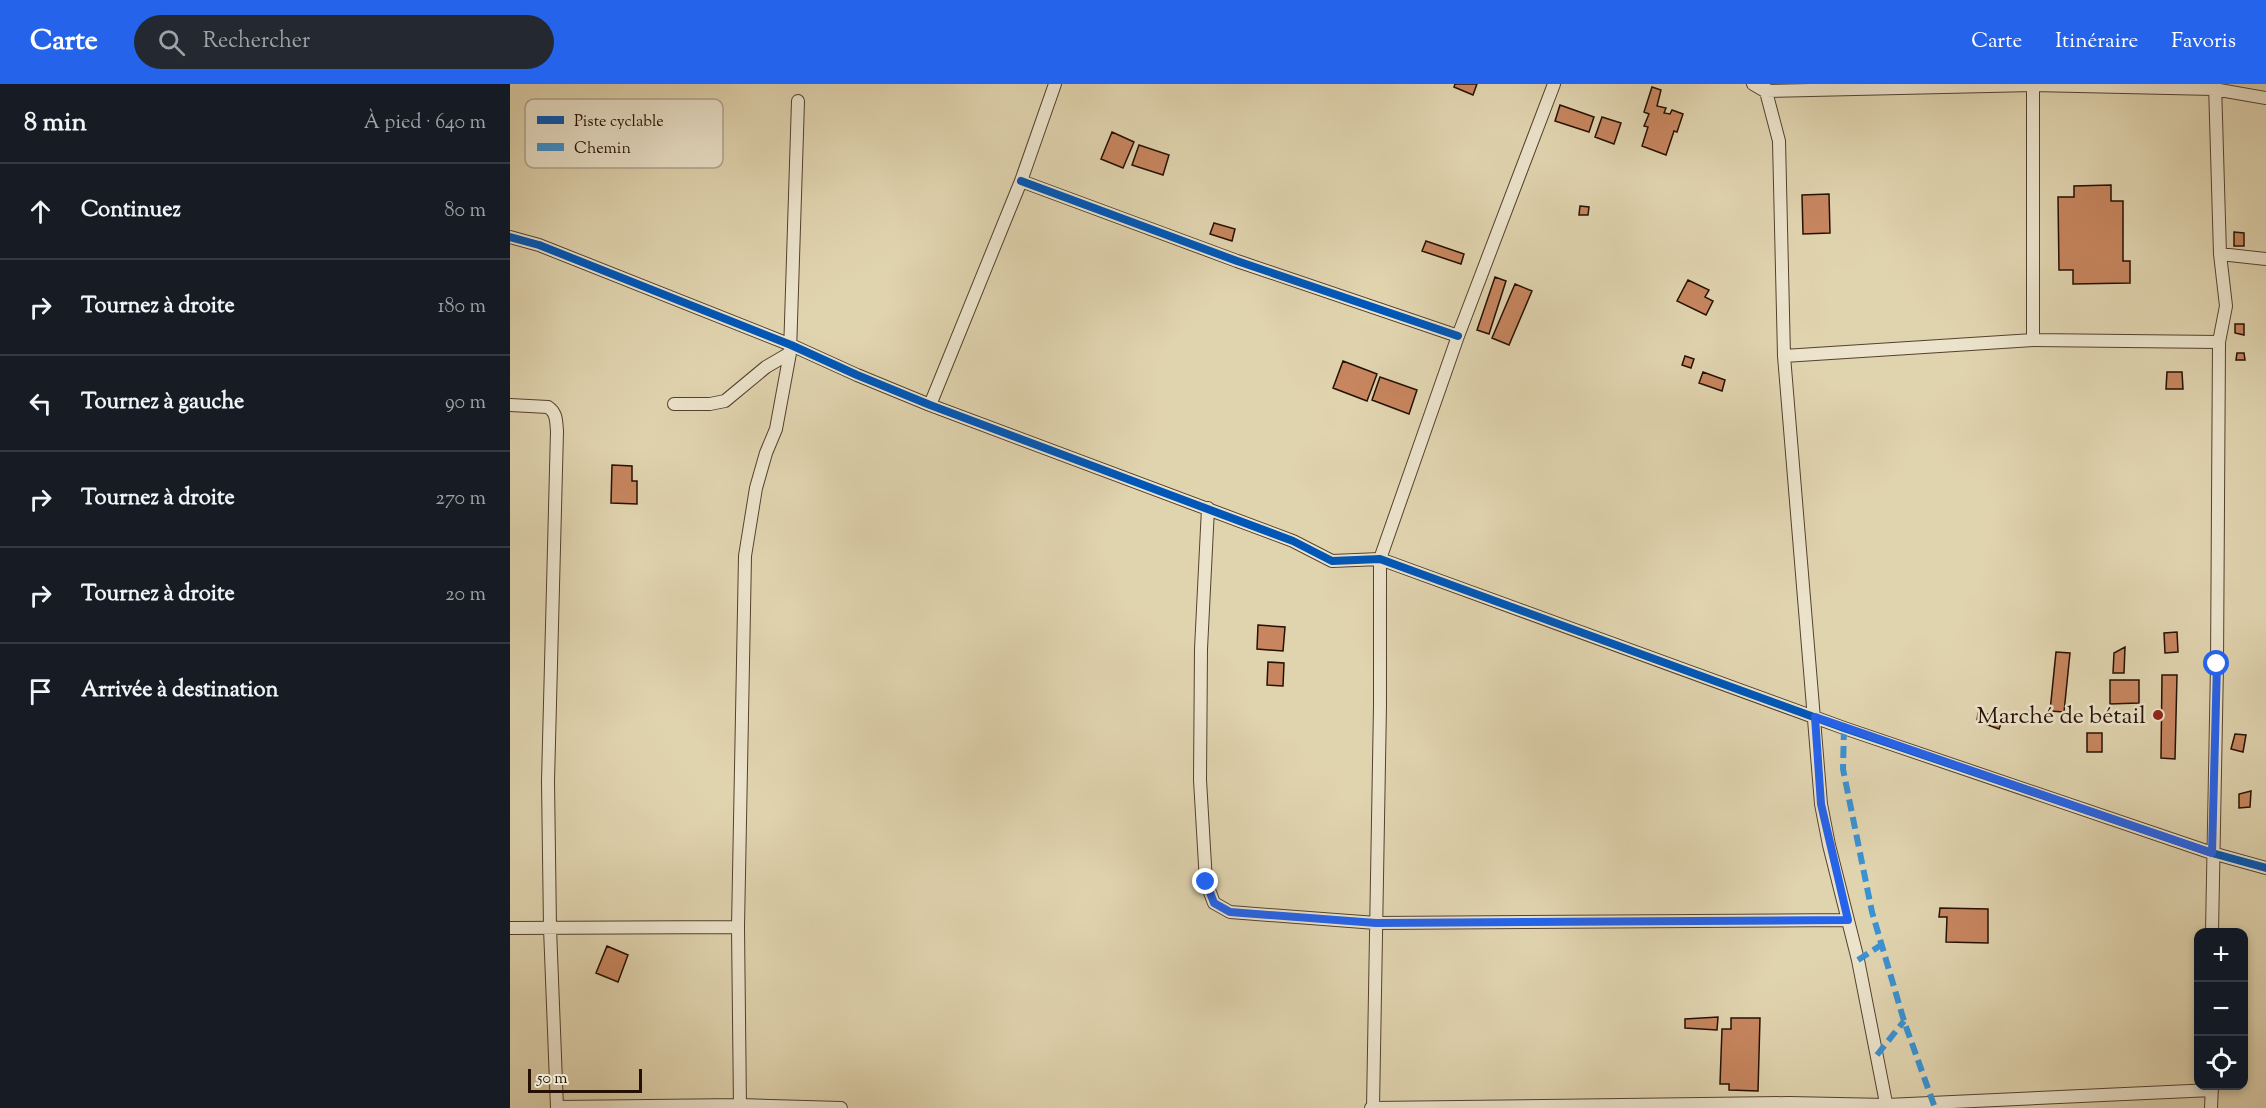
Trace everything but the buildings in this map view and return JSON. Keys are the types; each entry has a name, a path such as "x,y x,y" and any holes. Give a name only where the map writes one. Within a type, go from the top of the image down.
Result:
{"street":[{"path":"930,405 1021,181 1055,84"},
{"path":"1554,84 1458,336 1380,559 1380,705 1372,1108 1887,1107 2194,1089"},
{"path":"1753,84 1765,88 2033,84 2215,87 2266,98"},
{"path":"2033,84 2033,340"},
{"path":"2212,928 2217,664 2219,342 2226,306 2220,254 2215,87"},
{"path":"1765,88 1779,141 1784,356 1821,804 1861,970 1887,1107"},
{"path":"740,1106 738,927 745,556 756,488 776,429 791,349 798,101"},
{"path":"1021,181 1237,261 1458,336"},
{"path":"510,237 539,245 930,405 1293,541 1332,561 1380,559 1815,717 2212,853 2266,868"},
{"path":"2220,254 2266,259"},
{"path":"1784,356 2033,340 2219,342"},
{"path":"674,404 710,404 725,401 791,349"},
{"path":"510,405 548,407 553,410 556,424 548,781 550,928 557,1107 841,1108"},
{"path":"1208,508 1201,649 1200,780 1206,882 1214,903 1230,912 1376,923 1848,920"},
{"path":"510,928 738,927"},
{"path":"2211,1090 2211,1108"}],"marked path":[{"path":"1844,728 1843,769 1872,912 1904,1021 1935,1108"},
{"path":"1858,960 1881,945"},
{"path":"1877,1055 1904,1021"}],"cycle path":[{"path":"1021,181 1237,261 1458,336"},
{"path":"510,237 539,245 791,345 930,405 1293,541 1332,561 1380,559 1844,728 2212,853 2266,868"}],"place":[{"name":"Marché de bétail","path":"2158,715"}],"route":[{"path":"1206,882 1214,903 1230,912 1376,923 1848,920 1821,804 1815,717 2212,853 2217,664"}]}
